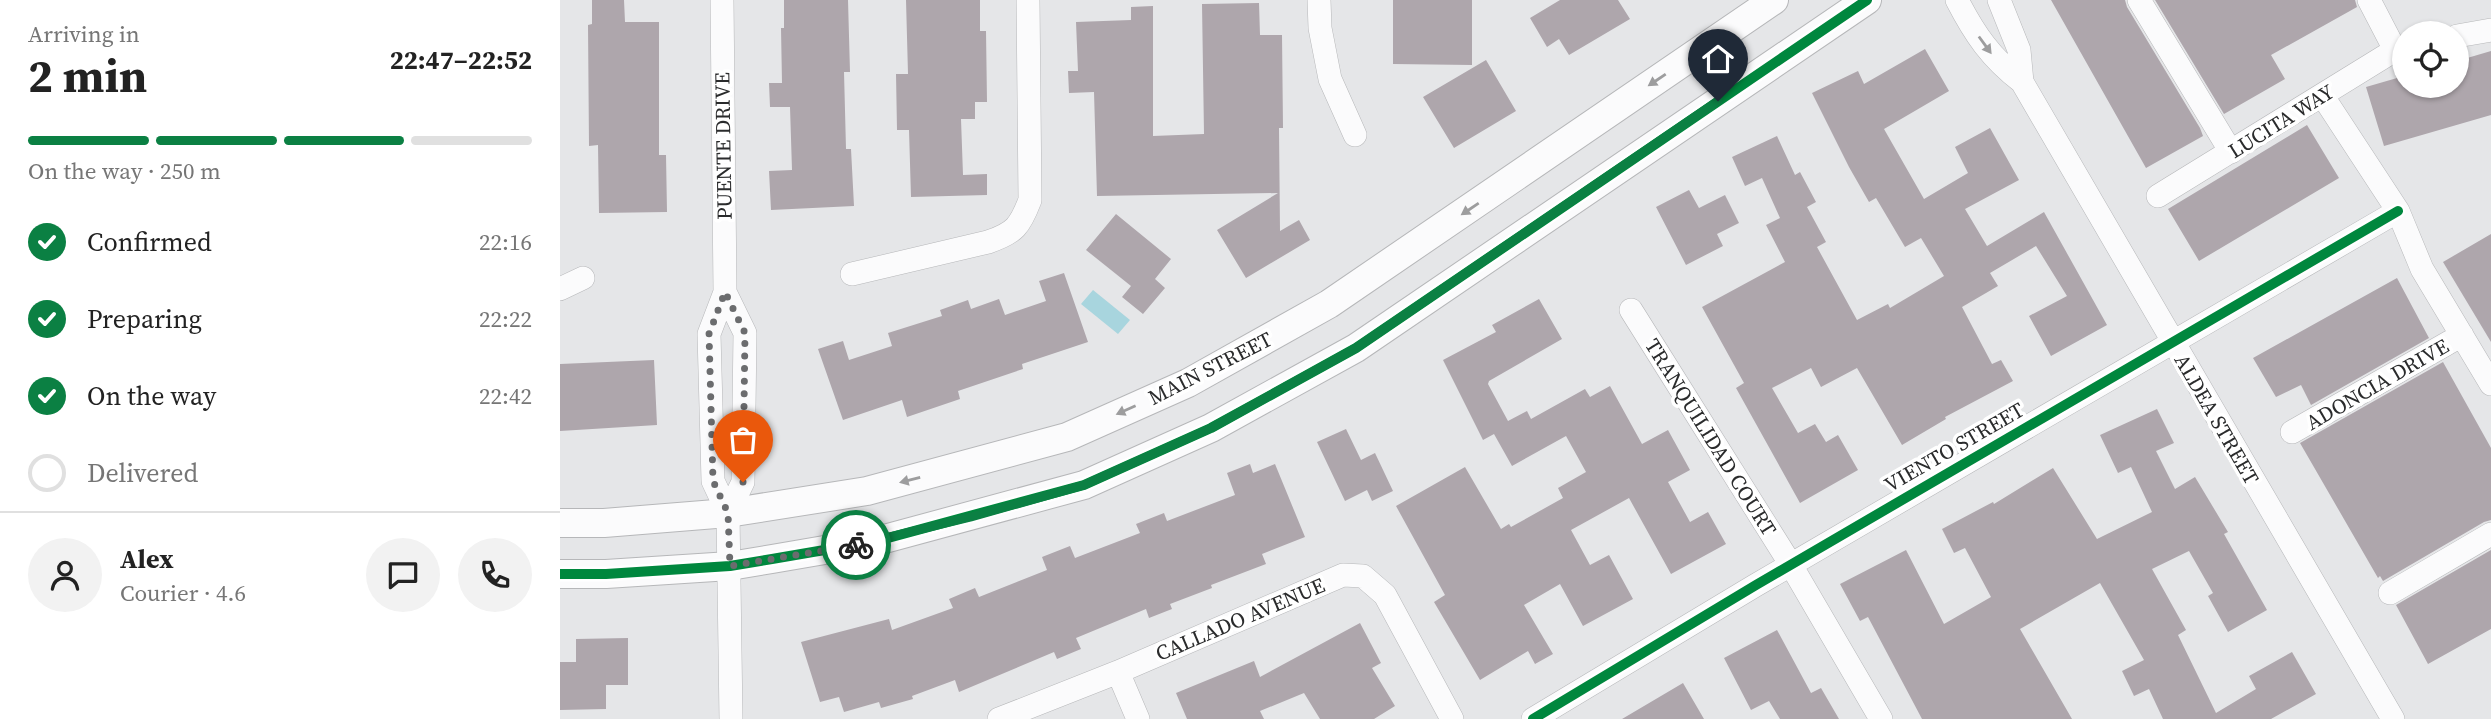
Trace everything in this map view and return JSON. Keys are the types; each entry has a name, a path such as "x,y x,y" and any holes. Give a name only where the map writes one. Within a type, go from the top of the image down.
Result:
{"street":[{"name":"PUENTE DRIVE","path":"722,0 725,292 709,334 713,481 728,513 731,719"},
{"path":"852,274 988,242 1008,235 1022,221 1030,200 1028,0"},
{"path":"1319,0 1320,28 1330,79 1355,135"},
{"name":"MAIN STREET","path":"560,523 604,523 728,513 867,491 1067,437 1188,383 1329,304 1774,0"},
{"path":"560,574 606,574 730,566 877,541 1084,485 1211,428 1356,348 1867,0"},
{"name":"ALDEA STREET","path":"1957,0 1982,43 2000,65 2022,82 2393,719"},
{"name":"ALDEA STREET","path":"1999,0 2019,50 2022,82"},
{"path":"2139,0 2231,152"},
{"path":"2369,0 2392,36"},
{"path":"2469,34 2491,30"},
{"name":"LUCITA WAY","path":"2158,196 2392,54"},
{"path":"2322,95 2398,211 2422,269 2491,384"},
{"name":"VIENTO STREET","path":"1533,719 1791,565 2398,211"},
{"path":"560,289 583,278"},
{"name":"PUENTE DRIVE","path":"725,292 745,333 743,482 728,513"},
{"name":"TRANQUILIDAD COURT","path":"1631,310 1791,565 1881,719"},
{"name":"ADONCIA DRIVE","path":"2292,432 2462,335"},
{"path":"2389,593 2491,534"},
{"name":"CALLADO AVENUE","path":"999,719 1118,672 1343,575 1363,576 1385,595 1452,719"},
{"path":"1118,672 1138,719"}],"water":[{"path":"1093,290 1130,320 1118,334 1081,304"}],"building":[{"path":"592,0 624,0 625,22 659,22 659,155 666,155 667,212 599,213 598,145 589,146 588,25 592,24"},
{"path":"784,0 848,0 850,72 844,72 846,149 851,149 854,206 771,210 769,171 792,170 790,107 770,107 769,83 782,83 781,28 784,28"},
{"path":"906,0 980,0 980,31 986,31 987,102 975,102 975,119 961,119 963,175 987,174 987,195 911,197 909,130 897,130 896,74 908,74"},
{"path":"1393,0 1472,0 1472,65 1393,64"},
{"path":"1560,0 1618,0 1630,19 1569,55 1559,39 1547,47 1530,18"},
{"path":"2051,0 2125,0 2203,136 2146,168"},
{"path":"2155,0 2355,0 2357,7 2271,55 2285,79 2224,114"},
{"path":"1259,3 1260,35 1282,35 1280,231 1299,220 1310,240 1246,278 1217,230 1278,193 1097,196 1094,92 1069,93 1068,71 1078,71 1076,22 1131,20 1131,7 1153,6 1153,136 1204,134 1202,4"},
{"path":"1925,49 1949,91 1884,129 1924,199 1968,173 1955,147 1990,128 2019,180 1965,209 1987,246 2044,212 2107,325 2051,356 2029,316 2067,296 2036,246 1990,273 1998,286 1962,307 1992,364 2001,360 2013,381 1945,417 1946,419 1902,445 1857,368 1821,387 1811,368 1772,388 1798,433 1815,424 1826,442 1838,435 1858,470 1800,503 1736,388 1744,383 1702,307 1785,262 1766,225 1780,218 1762,178 1745,186 1732,157 1777,136 1795,175 1800,172 1816,202 1807,207 1826,242 1817,247 1857,320 1888,304 1890,308 1944,276 1921,238 1905,247 1876,198 1869,202 1812,93 1858,71 1864,84"},
{"path":"2491,51 2491,115 2384,146 2366,87 2392,79 2392,98 2469,98 2469,57"},
{"path":"1486,60 1516,111 1454,148 1423,97"},
{"path":"2307,125 2339,178 2199,261 2168,209"},
{"path":"1689,190 1699,208 1725,195 1739,223 1717,234 1723,246 1686,265 1656,207"},
{"path":"1116,214 1171,259 1155,279 1165,288 1143,314 1122,297 1131,286 1086,250"},
{"path":"2491,234 2491,342 2443,262"},
{"path":"1064,273 1088,342 1022,364 1023,369 958,391 960,399 907,417 902,400 843,420 818,349 843,341 849,360 892,346 888,333 942,316 940,310 968,300 971,309 999,299 1005,315 1046,301 1039,281"},
{"path":"2397,278 2429,338 2311,405 2301,385 2276,397 2253,358"},
{"path":"1539,299 1562,339 1489,381 1488,384 1508,421 1527,411 1531,419 1585,389 1590,397 1610,386 1642,444 1668,430 1690,470 1668,482 1690,522 1708,512 1726,544 1671,574 1629,498 1571,530 1590,565 1609,555 1633,599 1583,626 1560,584 1524,605 1553,654 1535,664 1528,651 1480,680 1434,602 1445,595 1396,506 1465,467 1501,529 1509,524 1511,527 1563,498 1558,488 1586,472 1566,436 1512,466 1494,434 1483,440 1443,360 1496,332 1492,325"},
{"path":"654,360 657,425 560,431 560,364"},
{"path":"2443,362 2491,448 2491,520 2383,581 2380,576 2378,578 2300,443"},
{"path":"2157,409 2174,443 2156,451 2175,489 2195,477 2228,532 2224,534 2267,610 2228,632 2208,596 2213,593 2189,551 2152,569 2186,630 2178,635 2216,713 2256,689 2249,676 2292,652 2316,694 2271,719 2163,719 2149,689 2134,696 2122,671 2144,660 2100,583 2020,629 2072,719 1922,719 1868,617 1860,621 1840,584 1906,550 1944,624 1991,597 1965,548 1954,553 1942,529 1993,502 1994,504 2053,468 2097,539 2152,512 2131,467 2118,473 2100,435"},
{"path":"1346,429 1361,460 1375,453 1393,491 1372,501 1367,490 1345,501 1317,442"},
{"path":"1250,464 1253,473 1275,464 1305,537 1262,554 1266,564 1211,585 1212,588 1170,604 1172,609 1149,618 1146,609 1076,638 1081,649 1057,659 1054,652 959,692 955,680 912,696 913,699 881,708 879,702 844,712 839,697 820,702 801,642 889,619 892,630 953,608 949,599 975,588 979,597 1047,570 1042,557 1070,546 1075,558 1140,533 1136,524 1164,513 1167,521 1235,495 1227,473"},
{"path":"2491,550 2491,629 2428,664 2396,605"},
{"path":"1360,623 1381,663 1372,668 1395,706 1374,719 1320,719 1304,693 1260,711 1264,719 1187,719 1176,693 1254,661 1260,677"},
{"path":"1777,630 1811,693 1821,688 1839,719 1780,719 1769,701 1751,710 1724,658"},
{"path":"628,638 628,685 606,685 606,709 560,710 560,662 576,662 576,639"},
{"path":"1683,683 1704,719 1622,719"}],"cycle path":[{"path":"560,574 606,574 730,566 772,559 877,541 1084,485 1211,428 1356,348 1867,0"},
{"path":"1533,719 1756,585 2398,211"}],"way so far":[{"path":"743,482 745,333 725,292 709,334 713,481 728,513 730,566 856,545"}],"route":[{"path":"856,545 971,517 1084,485 1211,428 1356,348 1718,101"}]}
